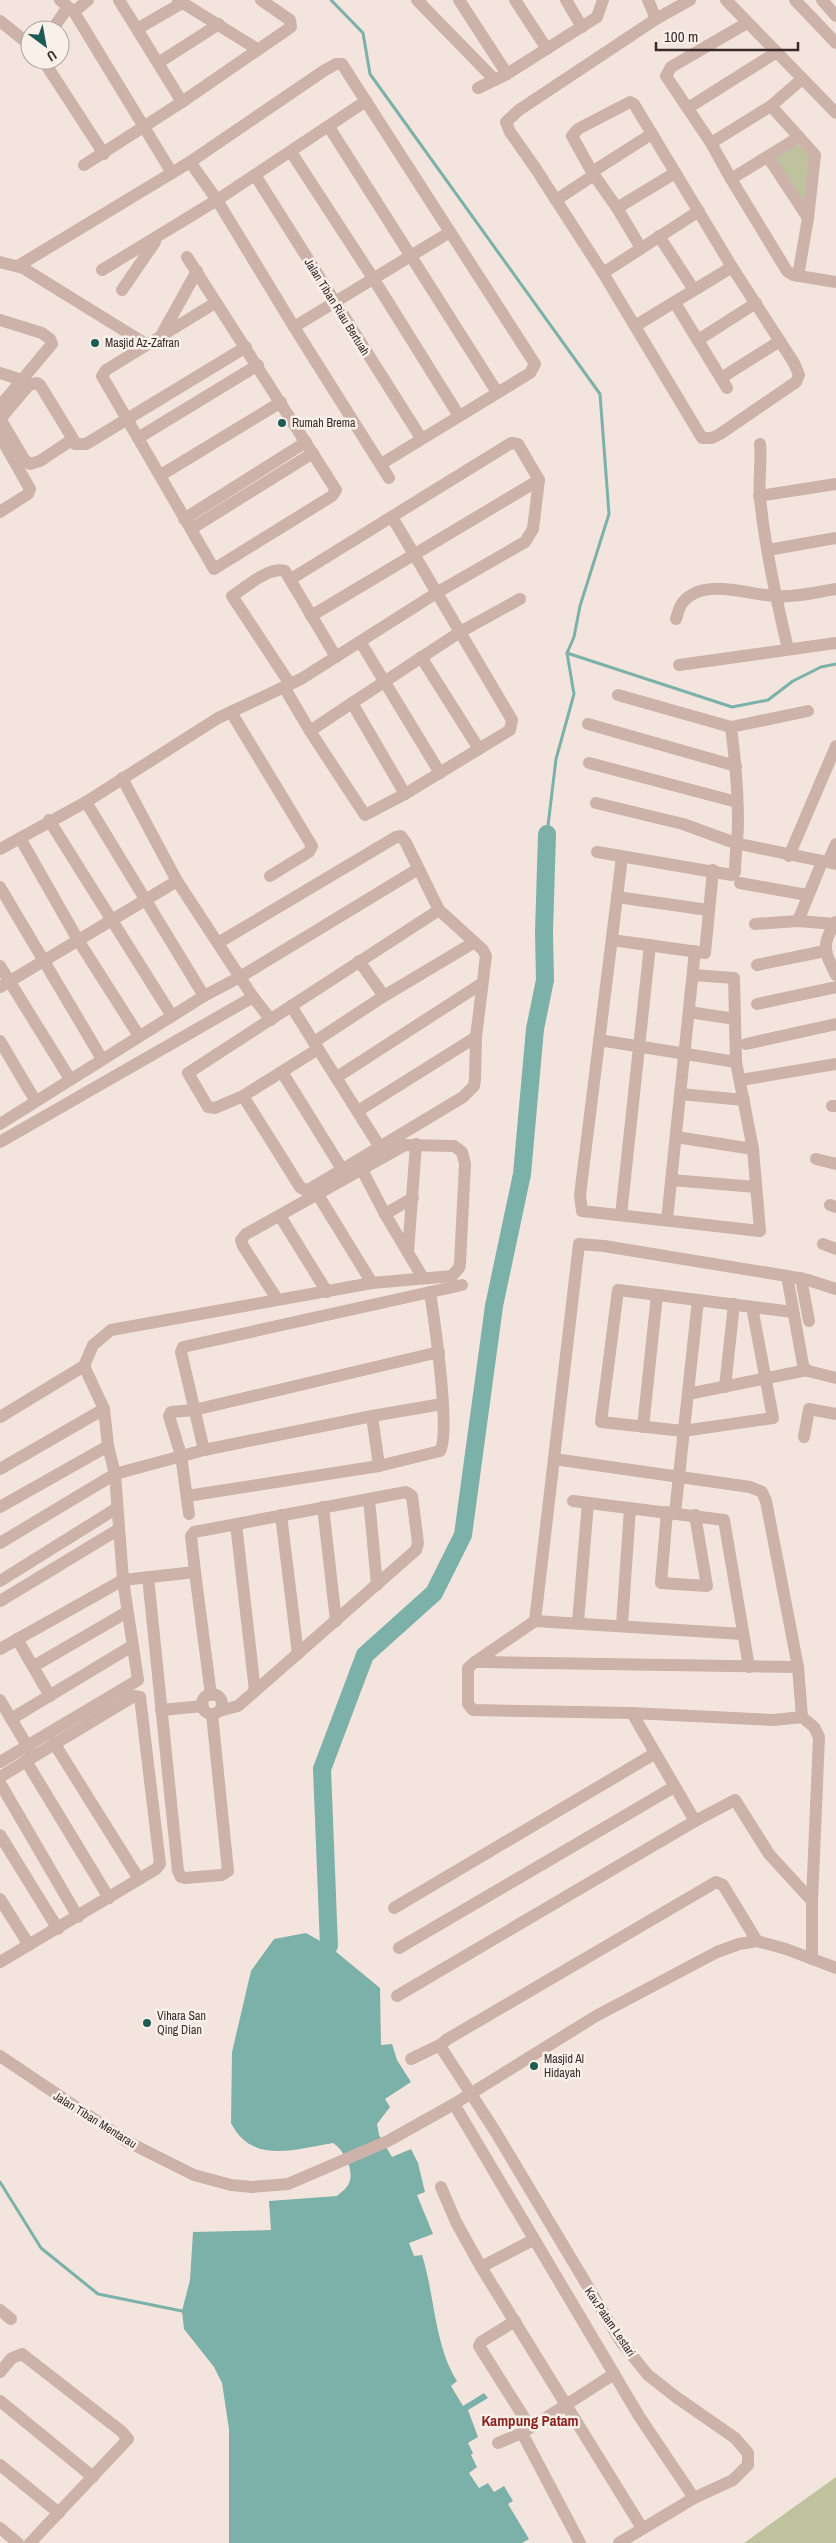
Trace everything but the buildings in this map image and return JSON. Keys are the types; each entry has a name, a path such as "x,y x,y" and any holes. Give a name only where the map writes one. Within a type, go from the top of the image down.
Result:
{"street":[{"path":"59,20 68,6 88,0"},
{"path":"118,0 182,102"},
{"path":"84,165 104,154 182,102 292,24 290,20 261,0"},
{"path":"417,0 495,80"},
{"path":"459,0 507,74"},
{"path":"515,0 547,49"},
{"path":"566,0 582,27"},
{"path":"478,88 507,74 582,27 596,17 603,0"},
{"path":"648,0 656,19"},
{"path":"641,248 618,208 593,174 572,136 578,129 630,102 634,104 650,135 780,341 798,371 798,379 788,389 720,434 706,439 693,425 603,273 510,132 507,119 656,19 690,0"},
{"path":"726,0 836,112"},
{"path":"795,0 836,43"},
{"path":"822,0 836,16"},
{"path":"137,29 180,2 219,24 257,49"},
{"path":"68,6 172,173"},
{"path":"0,21 20,37"},
{"path":"747,23 667,70 666,76 712,143 731,180 783,265 790,273 798,276 836,282"},
{"path":"158,63 219,24"},
{"path":"688,108 776,52"},
{"path":"18,266 190,162 336,64 344,66 535,364 530,373 381,464"},
{"path":"49,70 104,154"},
{"path":"712,143 771,106 802,79"},
{"path":"102,270 158,238 366,101"},
{"path":"771,106 813,152 816,160 798,276"},
{"path":"329,127 409,256 497,392"},
{"path":"556,200 650,135"},
{"path":"731,180 799,137"},
{"path":"291,152 373,278 459,416"},
{"path":"768,157 808,218"},
{"path":"190,162 217,200 389,478"},
{"path":"618,208 675,173"},
{"name":"Jalan Tiban Riau Bertuah","path":"255,175 334,303 421,438"},
{"path":"603,273 699,211"},
{"path":"294,327 450,232"},
{"path":"659,236 694,290"},
{"path":"122,290 158,238"},
{"path":"187,257 258,365 336,490 332,496 214,569 102,376 106,370 215,302"},
{"path":"0,262 18,266 146,344"},
{"path":"635,326 732,267"},
{"path":"162,334 197,271"},
{"path":"698,340 756,302"},
{"path":"675,303 724,383 780,341"},
{"path":"0,320 42,333 52,341 51,346 0,406"},
{"path":"73,439 40,461 30,464 27,463 2,422 2,417 28,385 37,383 73,439 78,445 86,444 246,347"},
{"path":"138,438 258,365"},
{"path":"0,373 22,380"},
{"path":"161,475 281,402"},
{"path":"0,436 4,453 30,489 28,494 0,512"},
{"path":"0,849 49,820 86,802 199,729 287,685 361,643 438,592 515,549 530,536 533,529 539,480 518,444 511,443 291,579"},
{"path":"760,444 762,460 759,496 775,597 788,649"},
{"path":"187,524 310,447"},
{"path":"311,616 539,480"},
{"path":"759,496 836,484"},
{"path":"336,657 285,571 275,571 232,596 287,685 310,732 363,814 404,794 510,730 512,720 392,517"},
{"path":"768,550 836,538"},
{"path":"676,620 682,603 695,593 704,591 741,589 775,597 836,589"},
{"path":"310,732 460,632 520,599"},
{"path":"361,643 440,772"},
{"path":"679,665 836,643"},
{"path":"421,657 479,749"},
{"path":"618,695 732,727 808,710"},
{"path":"352,703 404,794"},
{"path":"231,712 312,846 309,852 270,876"},
{"path":"588,724 736,766"},
{"path":"597,852 713,870 728,875 735,872 735,843 738,823 736,766 732,727"},
{"path":"789,856 836,746"},
{"path":"589,763 737,802"},
{"path":"122,778 177,880 240,978 271,1020"},
{"path":"86,802 204,996"},
{"path":"596,802 683,824 735,843 829,863"},
{"path":"49,820 172,1016"},
{"path":"218,943 396,837 404,838 439,910 473,943 483,950 486,956 481,984 476,1037 475,1079 472,1089 463,1097 382,1150 342,1169 310,1189 302,1189 243,1096"},
{"path":"20,838 78,940 139,1036"},
{"path":"798,921 807,895 829,863 836,844"},
{"path":"622,857 580,1195 582,1211 760,1231 753,1149 736,1062 734,978 693,975"},
{"path":"2,1119 204,996 240,978 418,869"},
{"path":"612,940 705,953 713,870"},
{"path":"5,984 146,901 177,880"},
{"path":"740,883 807,895"},
{"path":"0,888 102,1059"},
{"path":"617,898 708,910"},
{"path":"439,910 188,1073 206,1103 212,1108 243,1096 282,1072 384,996 473,943"},
{"path":"755,924 798,921 835,923 827,937 825,951 836,975"},
{"path":"621,1215 650,945"},
{"path":"667,1220 695,951"},
{"path":"757,965 825,951"},
{"path":"359,961 384,996"},
{"path":"0,966 5,984 70,1079"},
{"path":"337,1078 481,984"},
{"path":"757,1004 836,987"},
{"path":"0,1142 253,997"},
{"path":"291,1006 382,1150"},
{"path":"689,1012 735,1019"},
{"path":"746,1044 836,1024"},
{"path":"358,1111 476,1037"},
{"path":"599,1040 736,1062"},
{"path":"0,1041 35,1100"},
{"path":"741,1080 836,1064"},
{"path":"282,1072 342,1169"},
{"path":"680,1094 744,1100"},
{"path":"676,1137 753,1149"},
{"path":"408,1252 416,1144"},
{"path":"0,1417 84,1366 93,1345 112,1330 372,1283 452,1276 459,1268 465,1164 462,1152 454,1146 416,1144 382,1150 362,1168 318,1195 246,1234 241,1240 277,1299"},
{"path":"816,1159 836,1164"},
{"path":"362,1168 385,1214 424,1278"},
{"path":"671,1180 756,1187"},
{"path":"318,1195 372,1283"},
{"path":"385,1214 413,1198"},
{"path":"280,1216 327,1292"},
{"path":"535,1621 579,1244 801,1278 836,1289"},
{"path":"823,1244 836,1249"},
{"path":"787,1276 804,1370 836,1378"},
{"path":"801,1278 809,1321"},
{"path":"204,1450 181,1352 183,1347 462,1285"},
{"path":"752,1307 767,1378 773,1418 683,1431 601,1422 618,1290 793,1312"},
{"path":"187,1496 379,1466 440,1451 443,1445 439,1352 430,1292"},
{"path":"643,1426 657,1295"},
{"path":"695,1515 707,1586 661,1583 671,1512 680,1476 683,1431 698,1300"},
{"path":"725,1387 734,1304"},
{"path":"189,1514 181,1455 169,1415 174,1411 194,1410 439,1352"},
{"path":"0,1777 138,1680 123,1580 115,1474 108,1446 104,1409 84,1366"},
{"path":"688,1394 807,1370"},
{"path":"0,1543 115,1474 204,1450 372,1416 442,1404"},
{"path":"0,1469 104,1409"},
{"path":"804,1436 809,1409 836,1414"},
{"path":"372,1416 379,1466"},
{"path":"0,1507 108,1446"},
{"path":"554,1458 750,1487 762,1492 766,1501 798,1667 802,1717 814,1727 819,1738 812,1901 812,1959"},
{"path":"161,1710 235,1708 409,1558 416,1550 418,1543 410,1493 323,1507 193,1533 195,1572 211,1695"},
{"path":"369,1499 377,1585"},
{"path":"573,1501 724,1520 749,1667"},
{"path":"578,1622 588,1503"},
{"path":"323,1507 336,1621"},
{"path":"0,1581 117,1508"},
{"path":"622,1625 630,1508"},
{"path":"281,1515 298,1654"},
{"path":"236,1524 254,1691"},
{"path":"0,1601 119,1529"},
{"path":"0,1649 123,1580 195,1572"},
{"path":"148,1577 178,1871 181,1877 185,1878 222,1875 228,1871 211,1710 204,1699 211,1695 216,1695 221,1700 222,1706 211,1710"},
{"path":"34,1666 127,1612"},
{"path":"744,1634 578,1622 535,1621 468,1668 468,1704 473,1710 632,1713 774,1720 802,1717"},
{"path":"17,1639 50,1696"},
{"path":"11,1719 132,1646"},
{"path":"475,1662 798,1667"},
{"path":"0,1762 29,1755 54,1743 134,1696 140,1697 160,1861 156,1869 0,1962"},
{"path":"0,1700 109,1898"},
{"path":"632,1713 654,1754 695,1821"},
{"path":"54,1743 139,1879"},
{"path":"394,1908 654,1754"},
{"path":"0,1783 78,1917"},
{"path":"399,1948 674,1787"},
{"path":"397,1996 695,1821 735,1800 769,1854 812,1901"},
{"path":"0,1835 58,1929"},
{"path":"411,2059 442,2044 454,2035 716,1882 723,1885 756,1941"},
{"path":"0,1899 29,1945"},
{"path":"454,2104 596,2016 717,1952 739,1944 756,1941 836,1968"},
{"path":"442,2044 442,2049 470,2093"},
{"name":"Jalan Tiban Mentarau","path":"0,2056 128,2142 194,2175 231,2185 271,2186 288,2184 388,2141 454,2104"},
{"name":"Kav.Patam Lestari","path":"470,2093 495,2131 621,2342 648,2374 676,2397 735,2438 748,2453 748,2465 739,2476 694,2498 619,2543"},
{"name":"Kav.Patam Lestari","path":"454,2104 533,2240 659,2448 694,2498"},
{"path":"442,2187 456,2222 482,2267 642,2528"},
{"path":"482,2267 533,2240"},
{"path":"0,2310 10,2319"},
{"path":"515,2321 481,2342 479,2346 526,2430 580,2543"},
{"path":"0,2372 12,2358 22,2354 127,2437 128,2441 30,2543"},
{"path":"498,2443 526,2430 614,2374"},
{"path":"0,2401 93,2477"},
{"path":"0,2465 59,2513"},
{"path":"0,2528 18,2543"}],"green space":[{"path":"795,143 812,158 807,213 765,164"},
{"path":"836,2477 836,2543 744,2543"}],"water":[{"path":"306,1933 329,1946 380,1988 381,2045 392,2044 397,2060 411,2082 385,2099 390,2107 377,2124 379,2135 392,2157 411,2149 418,2163 425,2192 417,2195 433,2234 409,2243 414,2256 422,2255 439,2336 449,2367 457,2381 451,2386 463,2406 484,2393 488,2398 468,2410 478,2437 468,2443 477,2467 469,2473 479,2488 488,2483 494,2492 504,2486 513,2501 508,2504 529,2539 522,2543 229,2543 229,2429 222,2383 214,2367 184,2329 182,2311 190,2280 193,2232 271,2230 269,2201 337,2196 350,2180 351,2174 348,2162 333,2143 290,2150 276,2151 263,2149 251,2145 240,2136 231,2123 232,2052 251,1971 274,1939"}],"waterway":[{"path":"331,0 363,33 370,74 600,394 609,514 580,606 574,637 567,653 574,694 556,759 547,834"},
{"path":"567,653 732,707 768,700 793,681 821,667 836,664"},
{"path":"329,1946 322,1769 365,1655 434,1593 463,1535 494,1306 522,1174 535,1029 545,980 544,932 547,834"},
{"path":"0,2182 41,2248 98,2294 182,2311"}],"place":[{"name":"Masjid Az-Zafran","path":"95,343"},
{"name":"Rumah Brema","path":"282,423"},
{"name":"Vihara San Qing Dian","path":"147,2023"},
{"name":"Masjid Al Hidayah","path":"534,2066"}],"district":[{"name":"Kampung Patam","path":"530,2420"}]}
